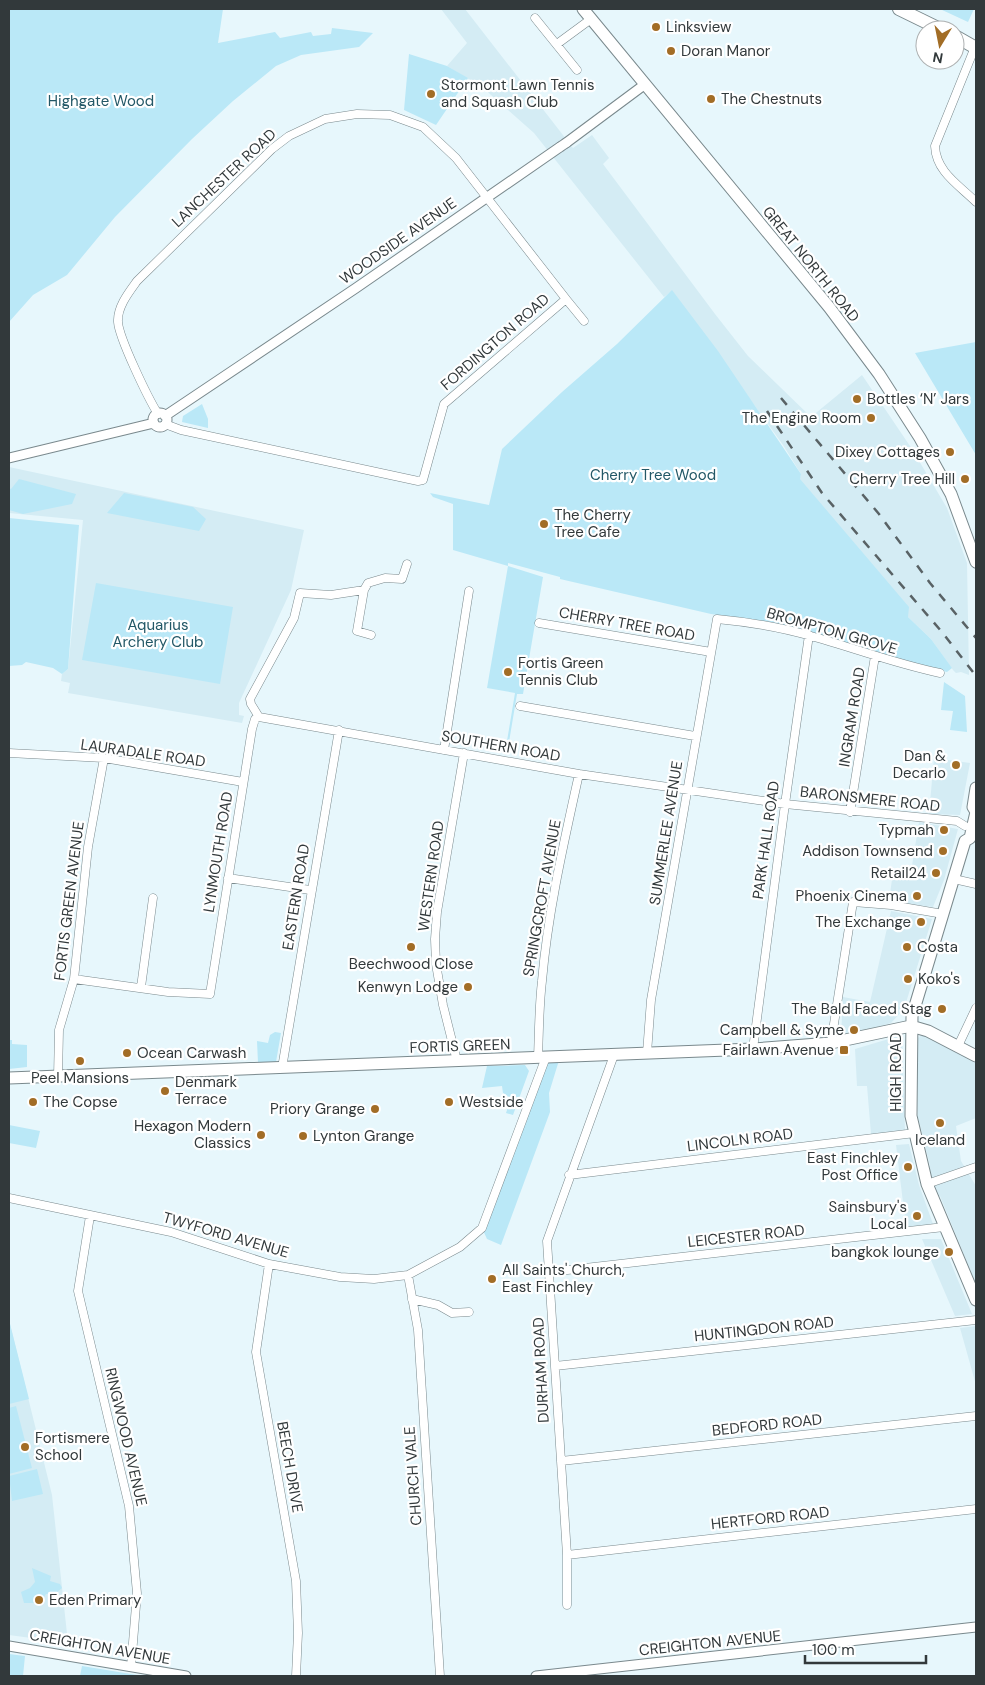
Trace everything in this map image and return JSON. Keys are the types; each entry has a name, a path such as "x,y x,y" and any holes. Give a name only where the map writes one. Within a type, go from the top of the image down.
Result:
{"highway":[{"path":"899,9 922,20"}],"main road":[{"name":"GREAT NORTH ROAD","path":"583,9 828,307 879,374 920,438 951,494 976,562"},
{"name":"HIGH ROAD","path":"976,788 973,807 976,812 970,838 966,841 954,878 914,1007 911,1026 911,1116 927,1184 976,1300"},
{"name":"HIGH ROAD","path":"966,841 963,837 961,824 969,810 973,807"},
{"name":"FORTIS GREEN","path":"9,1078 753,1049 831,1043 911,1026"},
{"path":"911,1026 928,1031 976,1056"}],"street":[{"path":"536,18 577,70"},
{"path":"557,44 590,19"},
{"path":"976,47 935,146 936,158 940,168 976,202"},
{"name":"WOODSIDE AVENUE","path":"9,458 161,419 356,288 566,143 644,85"},
{"name":"LANCHESTER ROAD","path":"161,419 125,345 118,322 120,308 137,281 258,162 289,136 325,119 357,114 390,115 423,127 456,158 486,197"},
{"name":"FORDINGTON ROAD","path":"161,419 181,430 418,481 423,480 444,404 566,299 486,197"},
{"path":"566,299 584,320"},
{"path":"371,635 357,631 364,590 368,583 385,578 402,579 408,564"},
{"path":"259,717 250,704 250,699 294,618 300,593 331,595 364,590"},
{"path":"444,750 469,591"},
{"name":"BROMPTON GROVE","path":"717,619 769,625 809,635 909,667 940,673"},
{"name":"SUMMERLEE AVENUE","path":"647,1053 651,1000 695,736 717,619"},
{"name":"CHERRY TREE ROAD","path":"539,622 711,652"},
{"name":"PARK HALL ROAD","path":"753,1049 809,635"},
{"name":"INGRAM ROAD","path":"850,812 876,656"},
{"path":"520,706 695,736"},
{"name":"SOUTHERN ROAD","path":"259,717 579,774 740,797"},
{"name":"LYNMOUTH ROAD","path":"141,987 168,992 210,994 253,723 259,717"},
{"name":"EASTERN ROAD","path":"282,1068 310,890 339,730"},
{"name":"WESTERN ROAD","path":"457,1061 441,996 435,939 437,912 464,753"},
{"name":"LAURADALE ROAD","path":"9,754 104,758 243,782"},
{"name":"FORTIS GREEN AVENUE","path":"58,1077 59,1030 74,979 88,847 104,758"},
{"name":"SPRINGCROFT AVENUE","path":"542,1058 542,982 548,935 556,884 579,774"},
{"name":"BARONSMERE ROAD","path":"740,797 850,812 961,824"},
{"path":"228,878 310,890"},
{"path":"954,878 976,884"},
{"path":"74,979 141,987 152,898"},
{"path":"831,1043 853,902 890,905 943,914"},
{"path":"958,1046 976,1008"},
{"name":"DURHAM ROAD","path":"568,1605 567,1555 547,1240 614,1055"},
{"name":"TWYFORD AVENUE","path":"9,1198 171,1232 269,1264 340,1277 374,1279 408,1275 460,1247 482,1228 542,1058"},
{"name":"LINCOLN ROAD","path":"569,1175 915,1133"},
{"path":"927,1184 976,1167"},
{"name":"RINGWOOD AVENUE","path":"90,1216 78,1292 129,1506 137,1593 131,1667"},
{"name":"LEICESTER ROAD","path":"550,1272 944,1227"},
{"name":"BEECH DRIVE","path":"269,1264 256,1352 296,1580 298,1633 296,1676"},
{"name":"CHURCH VALE","path":"408,1275 418,1330 440,1676"},
{"path":"412,1299 438,1305 452,1313 469,1312"},
{"name":"HUNTINGDON ROAD","path":"555,1366 976,1320"},
{"name":"BEDFORD ROAD","path":"560,1461 976,1416"},
{"name":"HERTFORD ROAD","path":"567,1555 976,1509"},
{"name":"CREIGHTON AVENUE","path":"536,1676 976,1627"},
{"name":"CREIGHTON AVENUE","path":"9,1646 186,1676"}],"shaded area":[{"path":"441,9 465,9 573,148 592,135 609,158 603,164 715,314 748,356 811,417 862,375 912,449 947,508 967,563 969,675 961,672 956,673 953,670 931,639 908,617 798,485 801,474 783,445 672,291 664,297 534,133 482,87 447,66 467,43"},
{"path":"9,467 304,530 291,590 239,703 239,715 244,716 242,723 68,693 70,683 61,681 62,674 68,669 83,520 9,513"},
{"path":"934,758 970,763 960,815 929,814"},
{"path":"919,822 958,829 944,880 933,907 889,901 893,872 911,872"},
{"path":"891,911 932,919 904,1009 891,1023 849,1035 841,1035 843,997 870,1002"},
{"path":"902,1035 905,1131 871,1134 867,1086 857,1086 855,1049"},
{"path":"920,1036 925,1036 976,1063 976,1118 956,1126 961,1161 976,1186 976,1284 940,1196 937,1197 927,1167 930,1166 918,1117 918,1070 914,1069 917,1039"},
{"path":"909,1144 919,1185 933,1224 906,1227 896,1145"},
{"path":"922,1239 941,1239 972,1314 955,1316"},
{"path":"9,1320 52,1495 68,1643 9,1635"},
{"path":"976,1326 976,1385 960,1328"}],"green space":[{"name":"Highgate Wood","path":"9,9 223,9 218,43 275,32 280,38 311,32 313,36 331,34 332,28 373,33 359,47 301,55 276,66 233,101 192,139 115,217 67,275 33,295 9,322"},
{"path":"940,9 974,9 968,22"},
{"name":"Stormont Lawn Tennis and Squash Club","path":"409,54 447,66 468,78 436,125 404,110"},
{"name":"Cherry Tree Wood","path":"672,290 718,351 801,474 800,479 909,607 908,617 931,639 952,668 947,672 903,662 797,628 770,622 711,614 560,579 560,577 508,563 508,566 453,550 453,504 433,497 430,493 489,505 502,449 562,392 617,344"},
{"path":"976,342 976,455 915,353"},
{"path":"202,404 208,419 208,428 182,422 183,416"},
{"path":"19,479 76,494 72,504 23,514 9,510 9,488 11,489"},
{"path":"124,493 193,507 206,519 199,531 107,513"},
{"path":"9,518 79,525 68,669 62,674 53,668 26,662 22,665 9,666"},
{"name":"Fortis Green Tennis Club","path":"508,566 543,577 523,694 517,694 507,754 505,753 515,693 487,688"},
{"name":"Aquarius Archery Club","path":"96,583 233,607 220,684 82,660"},
{"path":"944,682 965,696 967,732 950,730 953,711 941,710"},
{"path":"275,1032 281,1033 276,1062 258,1063 257,1041 268,1043 270,1035"},
{"path":"9,1040 12,1040 12,1044 27,1045 27,1067 9,1069"},
{"path":"546,1057 560,1057 549,1093 550,1112 501,1245 487,1239 482,1228"},
{"path":"525,1065 529,1071 513,1115 506,1113 511,1098 503,1093 502,1086 482,1088 487,1066"},
{"path":"9,1125 40,1131 36,1148 9,1143"},
{"path":"9,1320 29,1399 9,1404"},
{"path":"16,1406 32,1468 9,1474 9,1408"},
{"path":"37,1469 43,1494 12,1501 9,1476"},
{"path":"32,1568 51,1576 50,1581 60,1584 62,1588 56,1593 46,1594 40,1603 24,1603 21,1592 30,1588 35,1582"},
{"path":"9,1654 25,1656 23,1676 9,1676"},
{"path":"82,1666 143,1676 80,1676"}],"railway":[{"path":"781,398 879,514 930,583 976,638"},
{"path":"767,411 822,493 942,632 976,676"}],"place":[{"name":"Linksview","path":"656,27"},
{"name":"Doran Manor","path":"671,51"},
{"name":"Stormont Lawn Tennis and Squash Club","path":"431,94"},
{"name":"The Chestnuts","path":"711,99"},
{"name":"Bottles ‘N’ Jars","path":"857,399"},
{"name":"The Engine Room","path":"871,418"},
{"name":"Dixey Cottages","path":"950,452"},
{"name":"Cherry Tree Hill","path":"965,479"},
{"name":"The Cherry Tree Cafe","path":"544,524"},
{"name":"Fortis Green Tennis Club","path":"508,672"},
{"name":"Dan & Decarlo","path":"956,765"},
{"name":"Typmah","path":"944,830"},
{"name":"Addison Townsend","path":"943,851"},
{"name":"Retail24","path":"936,873"},
{"name":"Phoenix Cinema","path":"917,896"},
{"name":"The Exchange","path":"921,922"},
{"name":"Beechwood Close","path":"411,947"},
{"name":"Costa","path":"907,947"},
{"name":"Koko's","path":"908,979"},
{"name":"Kenwyn Lodge","path":"468,987"},
{"name":"The Bald Faced Stag","path":"942,1009"},
{"name":"Campbell & Syme","path":"854,1030"},
{"name":"Fairlawn Avenue","path":"844,1050"},
{"name":"Ocean Carwash","path":"127,1053"},
{"name":"Peel Mansions","path":"80,1061"},
{"name":"Denmark Terrace","path":"165,1091"},
{"name":"The Copse","path":"33,1102"},
{"name":"Westside","path":"449,1102"},
{"name":"Priory Grange","path":"375,1109"},
{"name":"Iceland","path":"940,1123"},
{"name":"Hexagon Modern Classics","path":"261,1135"},
{"name":"Lynton Grange","path":"303,1136"},
{"name":"East Finchley Post Office","path":"908,1167"},
{"name":"Sainsbury's Local","path":"917,1216"},
{"name":"bangkok lounge","path":"949,1252"},
{"name":"All Saints' Church, East Finchley","path":"492,1279"},
{"name":"Fortismere School","path":"25,1447"},
{"name":"Eden Primary","path":"39,1600"}]}
